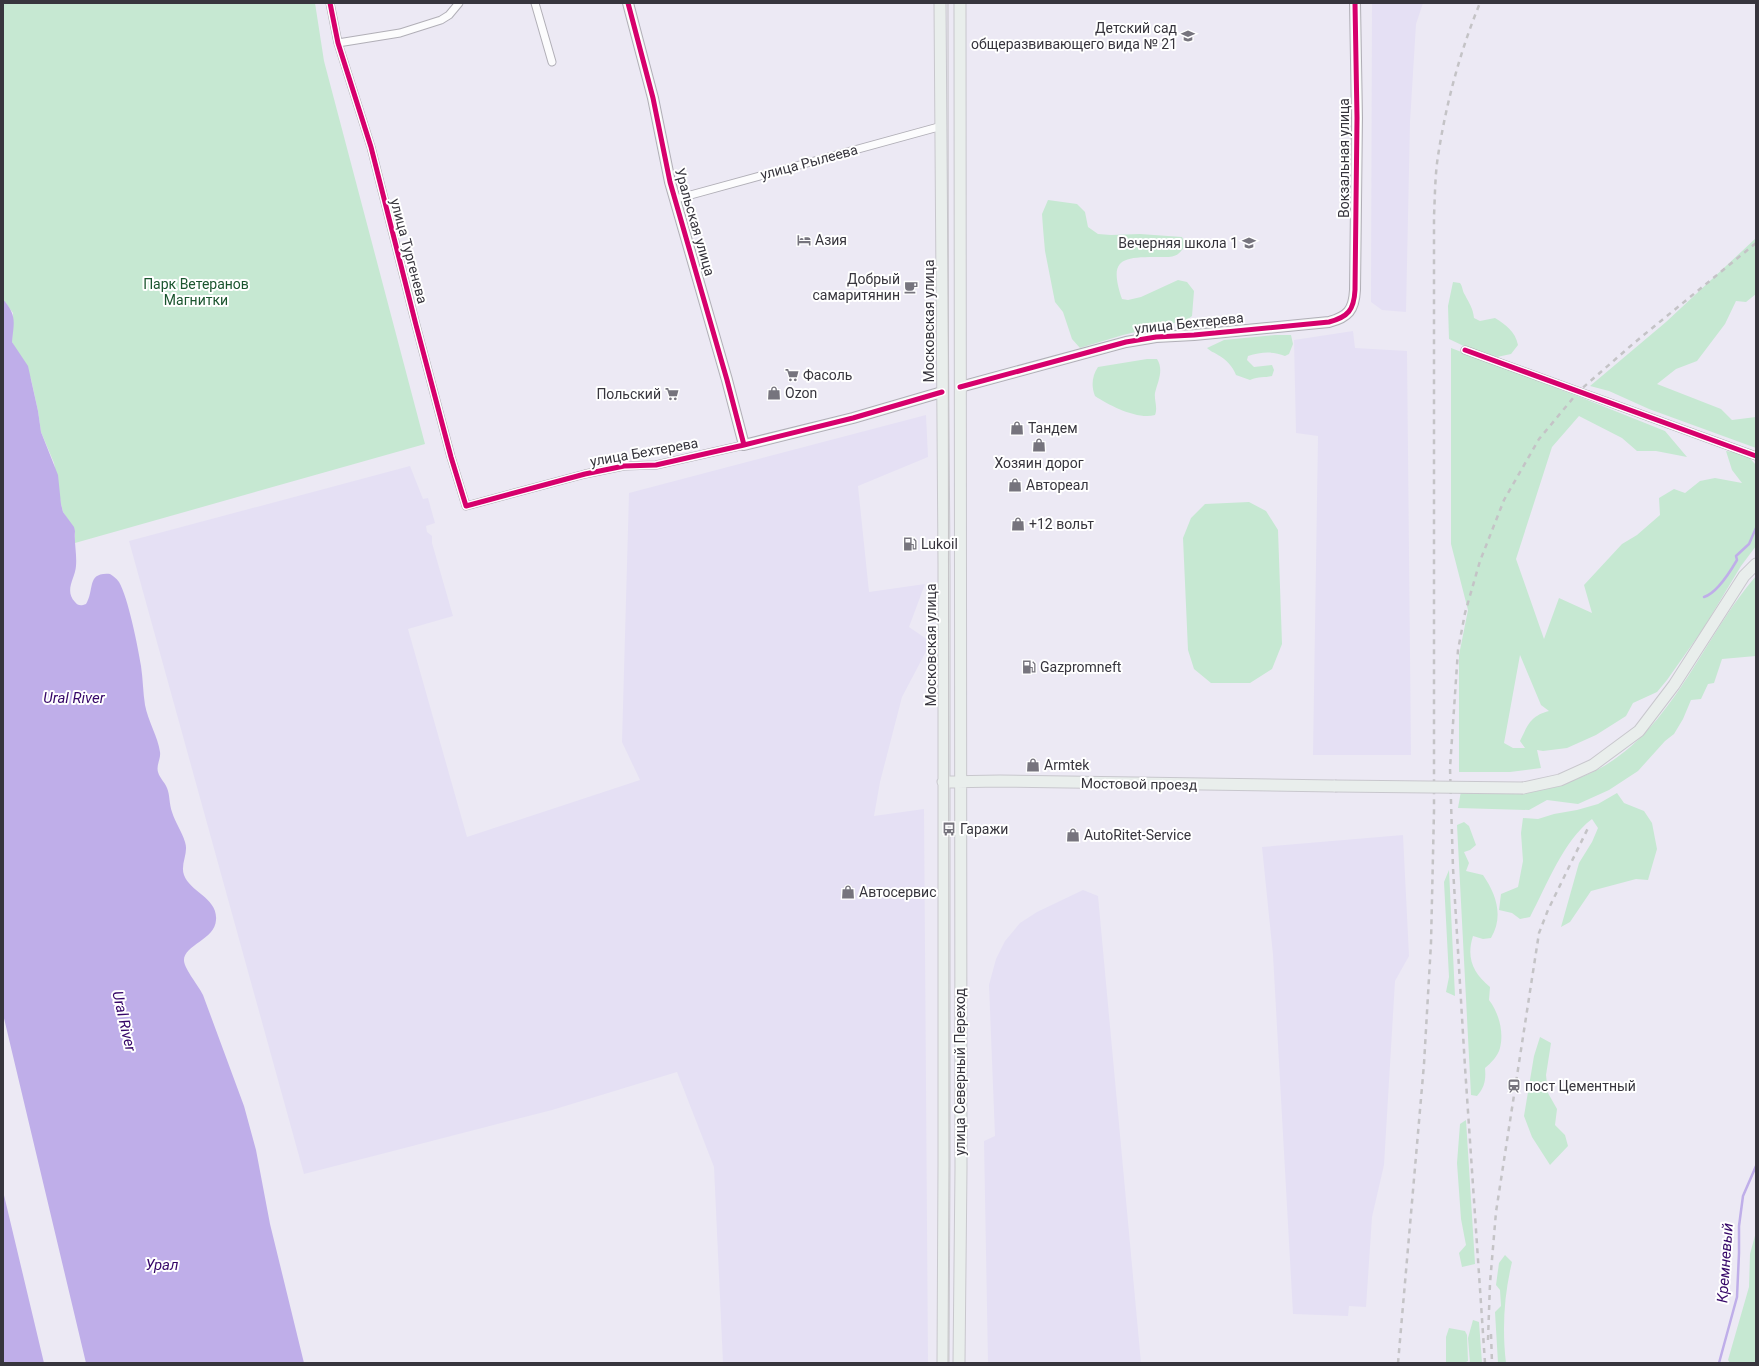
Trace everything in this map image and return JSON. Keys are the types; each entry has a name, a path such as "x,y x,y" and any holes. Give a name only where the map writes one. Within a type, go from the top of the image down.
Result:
{"main road":[{"name":"Московская улица","path":"940,3 944,565 943,782"},
{"path":"960,3 960,782"},
{"name":"улица Бехтерева","path":"942,392 960,387"},
{"name":"Мостовой проезд","path":"943,782 1523,788 1560,780 1593,765 1639,731 1674,686 1744,576 1756,564"},
{"name":"улица Северный Переход","path":"943,782 943,1363"},
{"name":"улица Северный Переход","path":"959,1363 960,782"}],"street":[{"name":"улица Тургенева","path":"330,3 338,43 371,147 416,326 451,457 466,506"},
{"path":"338,43 400,33 441,20 449,15 459,3"},
{"path":"535,3 552,62"},
{"name":"Уральская улица","path":"628,3 653,98 670,182 727,380 744,445"},
{"name":"Вокзальная улица","path":"1350,312 1354,304 1355,290 1357,118 1355,3"},
{"name":"улица Рылеева","path":"676,199 942,126"},
{"name":"улица Бехтерева","path":"960,387 1126,342 1156,337 1329,322 1345,316 1350,312"},
{"path":"1465,350 1755,456"},
{"name":"улица Бехтерева","path":"466,506 585,474 624,466 656,465 744,445 853,418 942,392"}],"shaded area":[{"path":"1372,3 1423,3 1416,24 1410,122 1406,312 1382,310 1371,302"},
{"path":"1353,331 1355,348 1407,351 1411,755 1313,755 1318,436 1296,433 1294,340"},
{"path":"926,415 928,457 858,486 869,592 925,584 909,627 931,642 902,697 880,782 874,816 924,809 928,1363 723,1363 714,1167 677,1072 552,1110 304,1174 129,541 410,466 423,499 428,498 435,523 426,526 427,532 432,536 432,543 453,616 408,629 467,837 640,780 622,742 629,493"},
{"path":"1403,835 1409,956 1395,981 1384,1165 1372,1217 1366,1307 1349,1306 1348,1316 1293,1314 1273,955 1262,847"},
{"path":"1083,890 1098,896 1141,1363 988,1363 984,1141 995,1136 989,985 996,959 1005,941 1020,923 1037,912"}],"green space":[{"name":"Парк Ветеранов Магнитки","path":"3,3 315,3 324,61 425,444 75,543 75,531 63,512 54,463 41,432 31,379 12,342 13,313 3,299"},
{"path":"1048,200 1077,204 1085,212 1088,227 1098,234 1140,234 1182,237 1186,245 1174,256 1127,259 1121,263 1118,268 1117,275 1118,285 1122,299 1128,300 1141,297 1178,280 1187,282 1194,291 1192,316 1187,320 1123,335 1080,348 1072,339 1063,312 1055,302 1045,251 1042,214"},
{"path":"1756,238 1756,294 1746,302 1736,301 1725,324 1697,361 1676,369 1657,384 1721,409 1732,420 1756,417 1756,448 1649,409 1609,391 1590,386 1666,322"},
{"path":"1453,282 1461,284 1464,294 1472,308 1474,318 1480,321 1495,318 1512,332 1518,345 1511,354 1497,357 1468,348 1449,339 1448,306"},
{"path":"1291,335 1293,344 1289,354 1285,356 1276,353 1262,353 1248,356 1247,360 1254,367 1272,365 1274,370 1272,376 1269,377 1250,380 1236,375 1226,361 1207,348 1224,340"},
{"path":"1451,348 1665,431 1687,457 1656,451 1637,451 1622,438 1579,416 1552,447 1516,559 1544,639 1559,598 1592,613 1584,585 1622,544 1637,535 1660,515 1659,498 1674,489 1685,493 1700,481 1715,478 1742,483 1732,470 1726,451 1746,454 1756,465 1756,546 1741,566 1703,629 1667,680 1657,692 1633,703 1626,716 1596,735 1567,748 1543,751 1537,750 1541,768 1510,772 1459,772 1459,655 1468,610 1451,544","holes":["1520,655 1541,705 1549,711 1534,718 1530,722 1520,741 1525,748 1513,748 1504,743"]},
{"path":"1147,359 1157,359 1160,367 1160,376 1155,393 1155,415 1141,416 1132,414 1116,408 1095,396 1093,381 1094,374 1098,367"},
{"path":"1249,502 1266,511 1278,530 1282,644 1272,669 1250,683 1211,683 1194,669 1188,650 1183,538 1191,518 1205,504"},
{"path":"1756,576 1756,656 1722,659 1714,683 1708,684 1701,699 1691,700 1683,719 1674,734 1665,741 1638,771 1609,790 1578,804 1547,800 1529,810 1458,808 1461,791 1558,785 1584,776 1614,760 1639,739 1661,714 1681,687 1736,602"},
{"path":"1617,793 1624,803 1644,811 1652,823 1657,849 1648,880 1636,879 1591,891 1570,922 1561,927 1579,863 1592,842 1598,828 1592,819 1572,839 1564,851 1530,917 1520,919 1512,913 1499,910 1501,894 1518,887 1523,861 1521,833 1523,818 1538,819 1554,814 1577,810 1598,804"},
{"path":"1464,822 1469,826 1476,845 1470,850 1464,852 1469,863 1466,871 1483,875 1495,897 1498,913 1495,930 1491,938 1483,939 1473,936 1470,951 1472,964 1475,971 1490,987 1489,1000 1496,1011 1501,1029 1501,1042 1498,1054 1485,1068 1484,1083 1477,1096 1471,1095 1457,825"},
{"path":"1449,870 1455,996 1446,992 1449,977 1444,882"},
{"path":"1540,1037 1551,1043 1546,1075 1548,1093 1557,1109 1555,1125 1565,1135 1568,1146 1550,1165 1532,1137 1524,1116 1534,1056"},
{"path":"1466,1120 1475,1264 1462,1267 1459,1253 1466,1245 1461,1219 1457,1163 1460,1124"},
{"path":"1756,1232 1756,1363 1730,1363 1728,1360 1749,1287 1750,1254"},
{"path":"1505,1255 1512,1262 1504,1312 1506,1363 1498,1363 1495,1312 1501,1306 1500,1290 1496,1285 1499,1263"},
{"path":"1473,1320 1479,1322 1482,1363 1470,1363 1468,1338"},
{"path":"1449,1328 1465,1331 1467,1335 1468,1361 1464,1363 1446,1363 1446,1337"}],"water":[{"path":"3,299 11,310 14,319 12,342 28,366 41,432 58,475 63,512 74,527 75,531 76,566 70,593 78,605 86,604 89,599 92,583 97,576 102,574 110,574 119,582 126,599 138,647 145,705 159,746 160,755 158,772 167,788 170,806 186,846 183,867 184,875 187,881 213,906 215,912 216,920 214,927 205,938 188,951 185,955 184,961 187,969 203,995 244,1106 256,1150 270,1224 304,1363 86,1363 3,1014"},
{"path":"3,1191 44,1363 3,1363"}],"waterway":[{"path":"1704,597 1709,595 1723,582 1737,560 1736,556 1749,544 1756,528"},
{"name":"Кремневый","path":"1719,1363 1737,1297 1739,1226 1743,1196 1756,1166"}],"tram line":[{"path":"948,3 948,1363"}],"railway":[{"path":"1398,1363 1424,1064 1431,943 1434,811 1434,216 1436,178 1441,136 1450,97 1466,40 1480,3"},
{"path":"1485,1363 1453,868 1450,768 1458,650 1465,613 1480,561 1504,500 1539,439 1579,391 1634,343 1756,243"},
{"path":"1488,1340 1490,1283 1496,1212 1539,933 1548,910 1589,826"},
{"path":"1491,1334 1492,1363"}],"cycle path":[{"path":"330,3 338,43 371,147 416,325 451,457 466,506 585,474 624,466 656,465 744,445 853,418 942,392"},
{"path":"628,3 653,98 670,182 727,380 744,445"},
{"path":"960,387 1126,342 1156,337 1194,335 1329,322 1341,318 1349,312 1353,303 1355,290 1357,118 1355,3"},
{"path":"1465,350 1756,456"}],"place":[{"name":"Детский сад общеразвивающего вида № 21","path":"1188,36"},
{"name":"Азия","path":"804,240"},
{"name":"Вечерняя школа 1","path":"1249,243"},
{"name":"Добрый самаритянин","path":"911,287"},
{"name":"Фасоль","path":"792,375"},
{"name":"Ozon","path":"774,393"},
{"name":"Польский","path":"672,394"},
{"name":"Тандем","path":"1017,428"},
{"name":"Хозяин дорог","path":"1039,445"},
{"name":"Автореал","path":"1015,485"},
{"name":"+12 вольт","path":"1018,524"},
{"name":"Lukoil","path":"910,544"},
{"name":"Gazpromneft","path":"1029,667"},
{"name":"Armtek","path":"1033,765"},
{"name":"Гаражи","path":"949,829"},
{"name":"AutoRitet-Service","path":"1073,835"},
{"name":"Автосервис","path":"848,892"},
{"name":"пост Цементный","path":"1514,1086"}],"water label":[{"name":"Ural River","path":"74,698"},
{"name":"Ural River","path":"124,1021"},
{"name":"Урал","path":"162,1265"}]}
